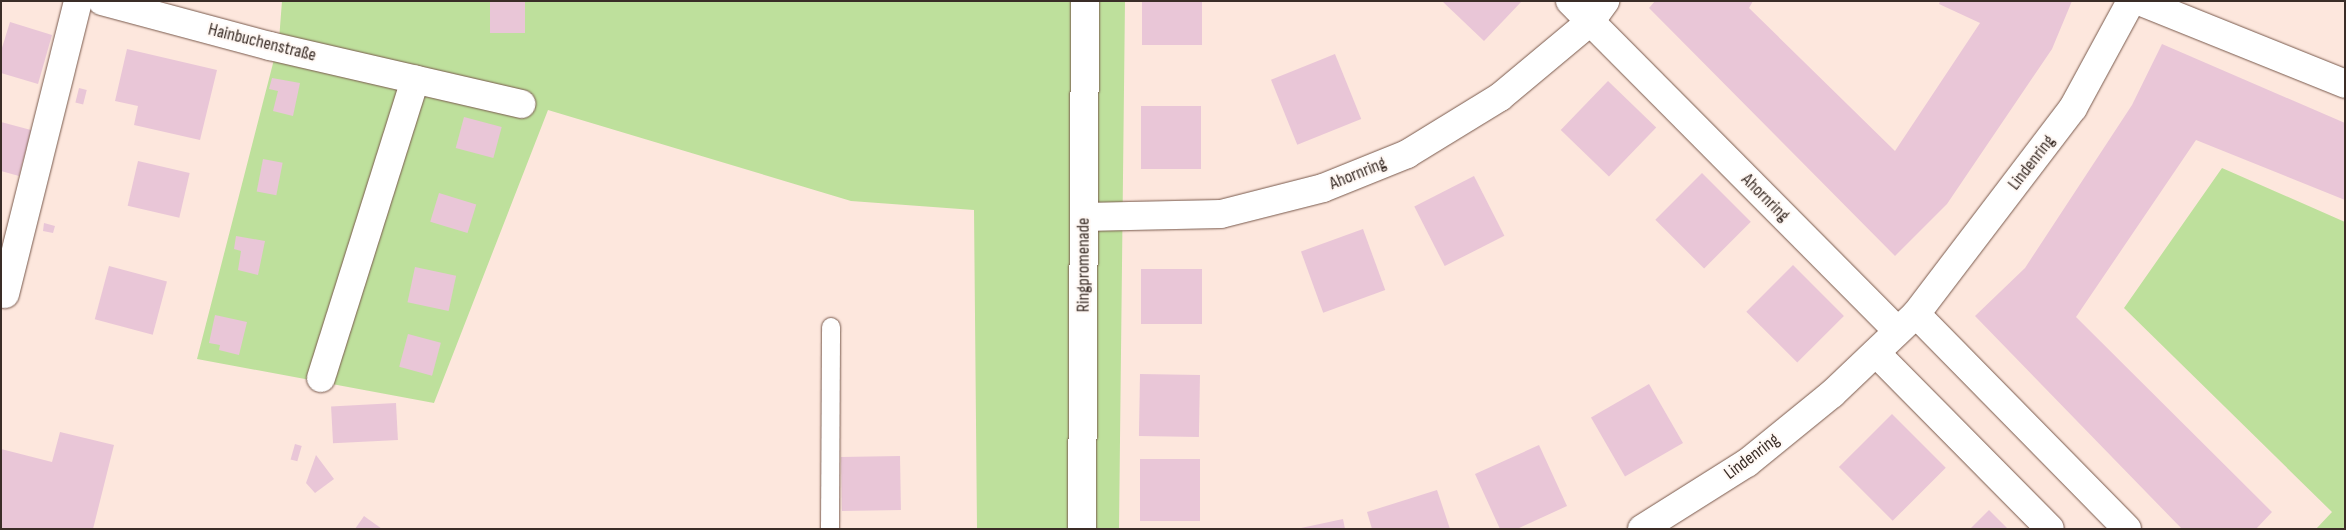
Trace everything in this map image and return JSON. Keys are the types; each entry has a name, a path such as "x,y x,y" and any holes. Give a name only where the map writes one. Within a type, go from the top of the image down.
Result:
{"street":[{"path":"5,294 78,1"},
{"name":"Ringpromenade","path":"1082,529 1085,1"},
{"path":"1570,1 1598,11"},
{"name":"Lindenring","path":"1642,529 1747,463 1876,353 1907,322 2073,108 2131,1"},
{"path":"2140,1 2345,84"},
{"name":"Hainbuchenstraße","path":"108,2 270,46 521,104"},
{"name":"Ahornring","path":"1084,217 1221,214 1323,188 1408,154 1500,97 1598,11 1907,322"},
{"path":"321,378 415,79"},
{"path":"1907,322 2127,529"},
{"path":"1876,353 2050,529"}],"lane":[{"path":"830,529 831,326"}],"green space":[{"path":"282,1 1125,1 1119,529 977,529 974,210 851,201 548,110 434,403 197,359 279,40"},
{"path":"2222,168 2345,222 2345,529 2316,529 2332,512 2124,308"}],"building":[{"path":"490,1 525,1 525,33 490,33"},
{"path":"1142,1 1202,1 1202,45 1142,45"},
{"path":"1442,1 1522,1 1484,41"},
{"path":"1655,1 1753,1 1749,8 1895,151 1980,23 1939,4 1940,1 2072,1 2052,49 1947,204 1895,256 1649,8"},
{"path":"10,22 52,35 38,84 1,73 1,51"},
{"path":"2162,44 2345,123 2345,200 2196,140 2076,317 2272,512 2256,529 2182,529 1975,316 2025,268 2132,105"},
{"path":"127,49 217,70 200,140 134,125 138,106 115,101"},
{"path":"1335,54 1361,119 1297,145 1271,80"},
{"path":"272,78 300,83 293,116 273,111 278,91 269,89"},
{"path":"1608,81 1656,128 1609,176 1561,130"},
{"path":"79,88 87,90 83,104 75,103"},
{"path":"1141,106 1201,106 1201,169 1141,169"},
{"path":"464,117 502,127 493,158 456,148"},
{"path":"1,122 31,130 19,176 1,171"},
{"path":"263,159 283,163 276,195 257,191"},
{"path":"138,161 190,173 179,218 128,206"},
{"path":"1702,173 1751,222 1704,268 1655,220"},
{"path":"1474,176 1504,236 1445,266 1414,206"},
{"path":"439,193 476,204 468,233 430,222"},
{"path":"44,223 55,226 53,233 43,231"},
{"path":"1363,229 1385,290 1323,313 1301,252"},
{"path":"236,236 265,241 258,275 238,270 241,251 234,249"},
{"path":"1793,265 1844,316 1797,363 1746,312"},
{"path":"109,266 167,282 153,335 95,319"},
{"path":"415,267 456,276 449,311 408,302"},
{"path":"1141,269 1202,269 1202,324 1141,324"},
{"path":"215,315 247,322 239,355 219,350 220,345 209,343"},
{"path":"408,334 441,343 432,376 399,367"},
{"path":"1140,374 1200,375 1199,437 1139,436"},
{"path":"1649,384 1683,443 1625,476 1591,418"},
{"path":"396,403 398,440 333,443 331,406"},
{"path":"1892,414 1946,468 1893,521 1839,467"},
{"path":"60,432 114,445 93,529 1,529 1,449 52,462"},
{"path":"295,444 302,446 297,461 291,459"},
{"path":"1539,445 1567,506 1517,529 1500,529 1475,474"},
{"path":"316,455 334,479 315,493 306,483"},
{"path":"900,456 901,510 842,511 841,457"},
{"path":"1140,459 1200,459 1200,521 1140,521"},
{"path":"1437,490 1450,529 1372,529 1367,512"},
{"path":"1989,510 2008,529 1970,529"},
{"path":"364,516 382,529 355,529"},
{"path":"1343,519 1345,529 1301,529 1301,528"}]}
